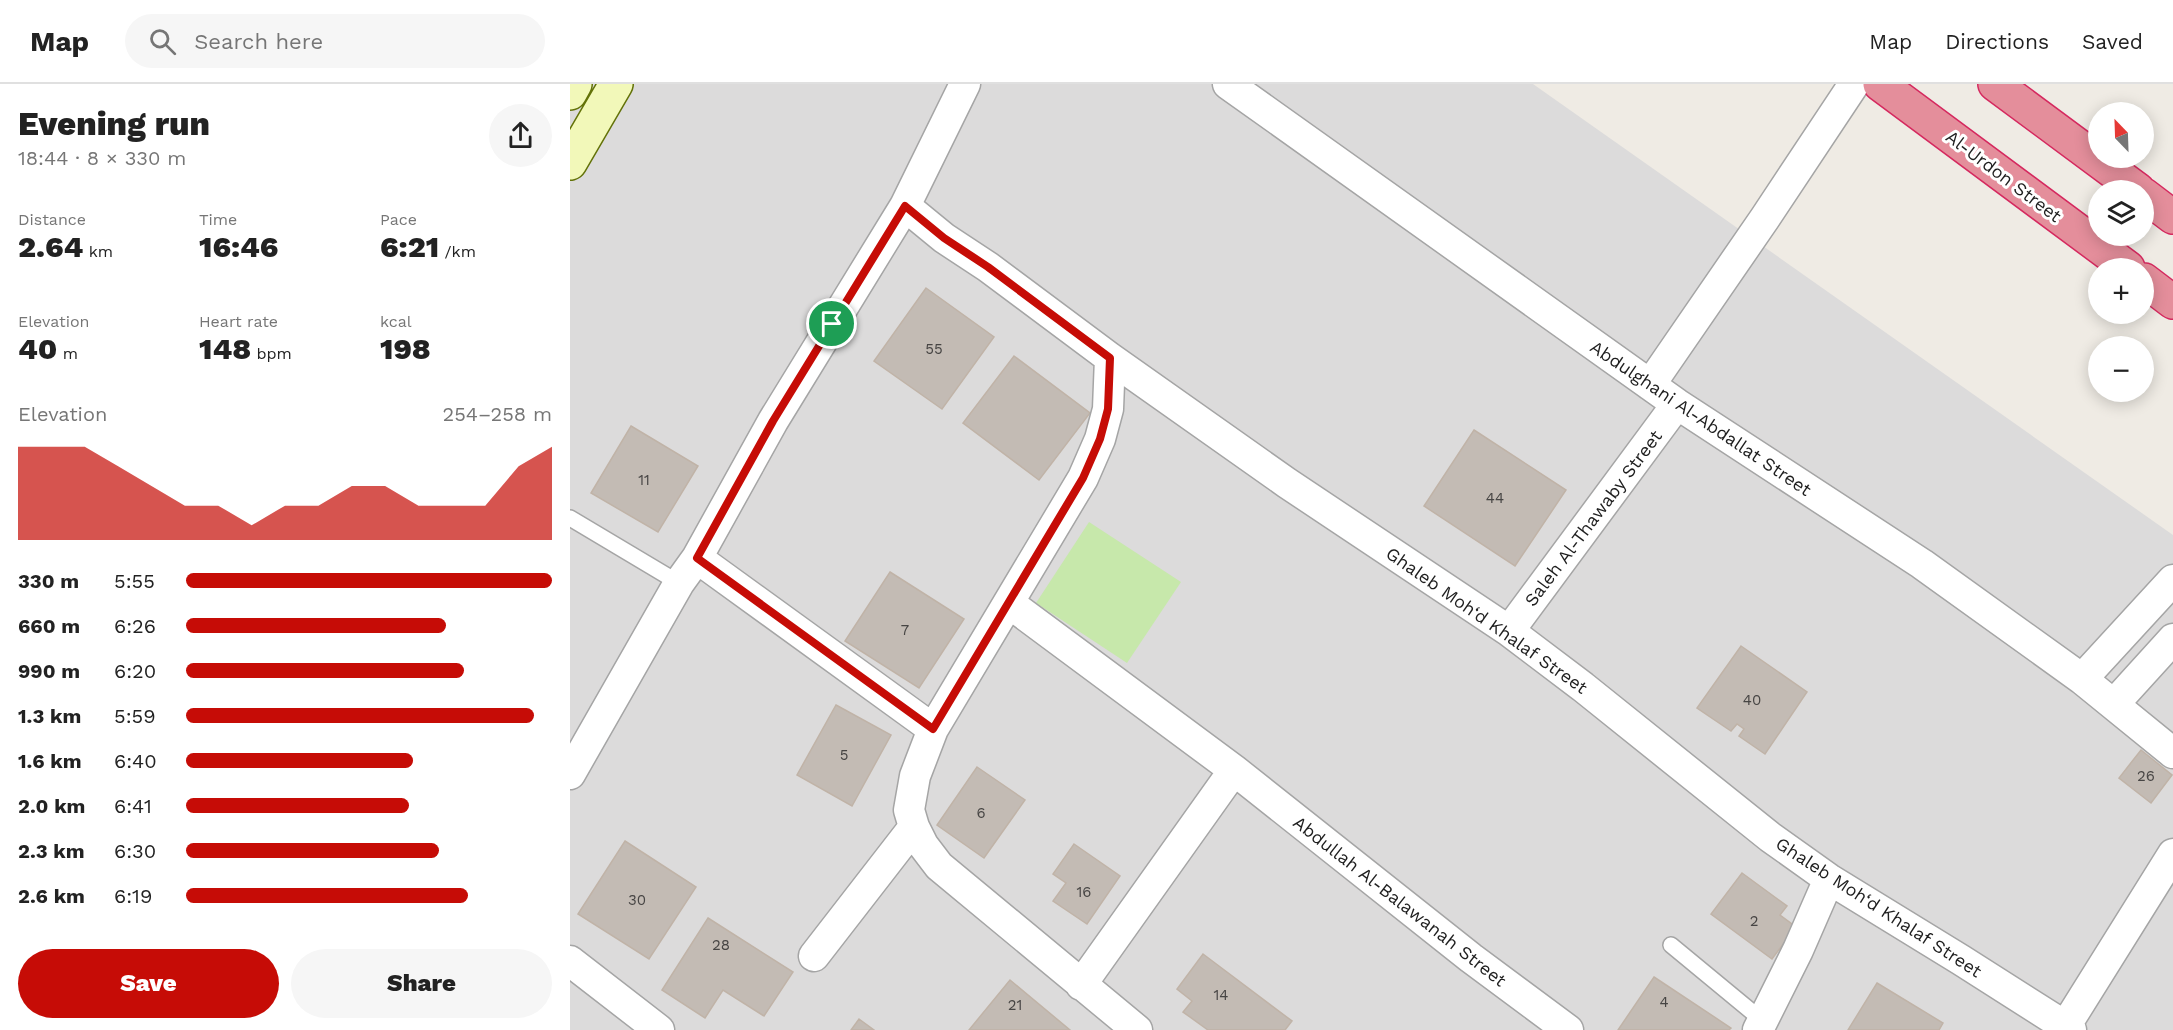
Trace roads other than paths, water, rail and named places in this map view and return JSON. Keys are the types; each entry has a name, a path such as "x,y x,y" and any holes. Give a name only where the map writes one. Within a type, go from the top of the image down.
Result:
{"highway":[{"name":"Al-Urdon Street","path":"1880,84 2115,258"},
{"path":"1995,84 2125,180"},
{"path":"2154,203 2173,217"},
{"path":"2154,288 2173,302"}],"street":[{"path":"570,93 575,84"},
{"path":"570,163 616,84"},
{"path":"570,774 679,583 697,558 773,421 905,206 965,84"},
{"name":"Abdulghani Al-Abdallat Street","path":"1228,84 1677,404 1922,564 2082,679 2173,753"},
{"path":"1650,385 1854,84"},
{"name":"Ghaleb Moh‘d Khalaf Street","path":"905,206 944,238 988,267 1110,358 1287,483 1509,631 1583,687 1770,837 1829,879 2066,1028"},
{"path":"1110,358 1108,409 1100,439 1083,478 933,729 915,776 909,810 923,845 939,866 1137,1030"},
{"name":"Saleh Al-Thawaby Street","path":"1509,631 1677,404"},
{"path":"697,558 933,729"},
{"path":"2082,679 2173,580"},
{"name":"Abdullah Al-Balawanah Street","path":"1009,603 1234,770 1471,958 1568,1030"},
{"path":"2114,704 2173,639"},
{"path":"1081,985 1234,770"},
{"path":"814,956 914,827"},
{"path":"2066,1028 2173,854"},
{"path":"1760,1026 1807,933 1829,879"},
{"path":"570,961 659,1030"}],"lane":[{"path":"570,518 679,583"},
{"path":"1671,945 1760,1026"}]}
